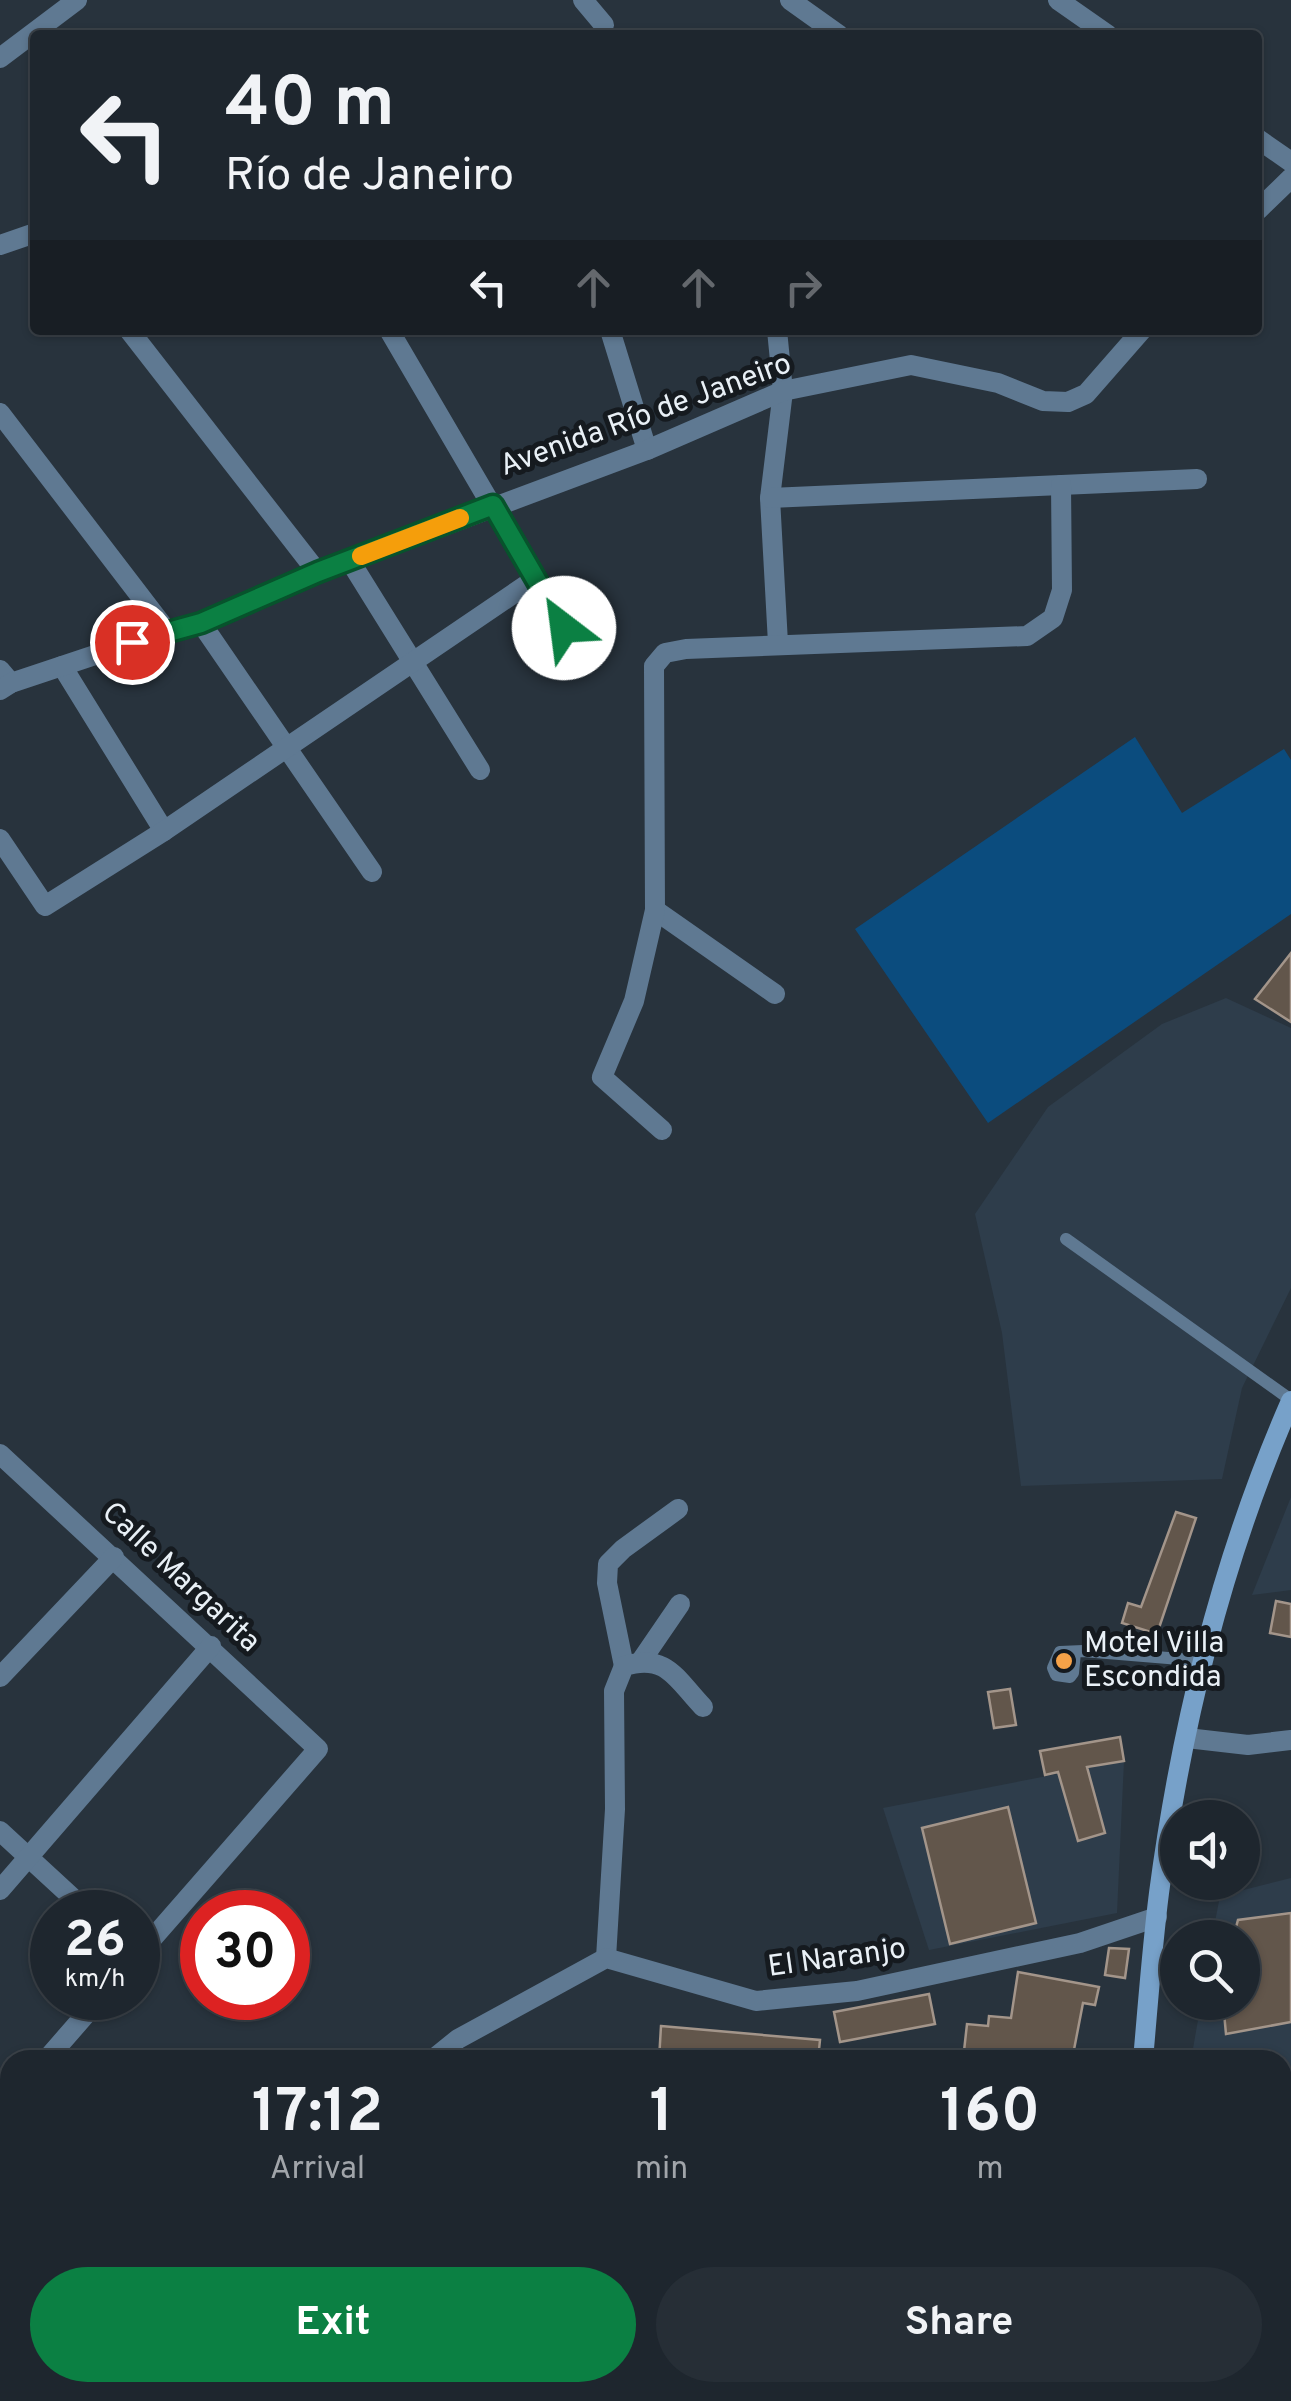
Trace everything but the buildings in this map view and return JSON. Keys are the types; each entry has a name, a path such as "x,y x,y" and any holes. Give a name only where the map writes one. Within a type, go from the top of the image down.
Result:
{"main road":[{"path":"1144,2050 1157,1918 1186,1738 1224,1587 1282,1444 1291,1401"}],"street":[{"path":"37,30 77,0"},
{"path":"583,0 604,24"},
{"path":"790,0 832,30"},
{"path":"1058,0 1101,30"},
{"path":"0,58 30,35"},
{"path":"1262,142 1291,162"},
{"path":"1262,206 1291,178"},
{"path":"0,245 30,235"},
{"path":"133,335 318,572"},
{"path":"391,335 578,653"},
{"path":"612,335 647,450"},
{"path":"778,335 784,391 770,498 778,643"},
{"name":"Avenida Río de Janeiro","path":"4,681 201,623 318,572 647,450 784,391 910,366 998,383 1042,401 1068,402 1086,394 1138,335"},
{"path":"0,413 166,631"},
{"path":"770,498 1196,480"},
{"path":"662,1130 602,1076 634,1001 655,910 654,666 665,654 686,649 1027,636 1054,618 1062,590 1061,485"},
{"path":"350,561 480,770"},
{"path":"0,838 45,906 164,831 536,579"},
{"path":"201,623 372,872"},
{"path":"62,666 164,831"},
{"path":"655,910 775,994"},
{"name":"Calle Margarita","path":"0,1454 318,1749 160,1930"},
{"path":"632,1664 607,1583 608,1564 678,1510"},
{"path":"0,1677 114,1557"},
{"path":"444,2050 606,1958 615,1808 614,1691 680,1604"},
{"path":"0,1890 211,1646"},
{"path":"632,1664 655,1662 666,1668 702,1707"},
{"path":"1186,1738 1248,1745 1291,1740"},
{"path":"0,1831 63,1890"},
{"name":"El Naranjo","path":"606,1958 756,2001 857,1991 1080,1943 1157,1918"},
{"path":"55,2050 81,2020"}],"lane":[{"path":"1066,1238 1291,1401"},
{"path":"1075,1652 1204,1661"}],"shaded area":[{"path":"1135,737 1182,813 1284,749 1291,760 1291,914 988,1123 855,929"},
{"path":"1226,998 1291,1028 1291,1288 1242,1388 1222,1479 1021,1486 1002,1333 975,1214 1048,1107 1162,1024"},
{"path":"1291,1497 1291,1590 1252,1595"},
{"path":"1124,1761 1117,1913 929,1950 883,1808"},
{"path":"1291,1878 1291,2050 1193,2050 1198,2020 1260,2020 1260,1920 1215,1920 1219,1900 1260,1900 1260,1886"}],"slow traffic":[{"path":"361,556 460,518"}],"place":[{"name":"Motel Villa Escondida","path":"1064,1661"}],"route":[{"path":"132,642 201,623 318,572 493,505 564,628"}]}
